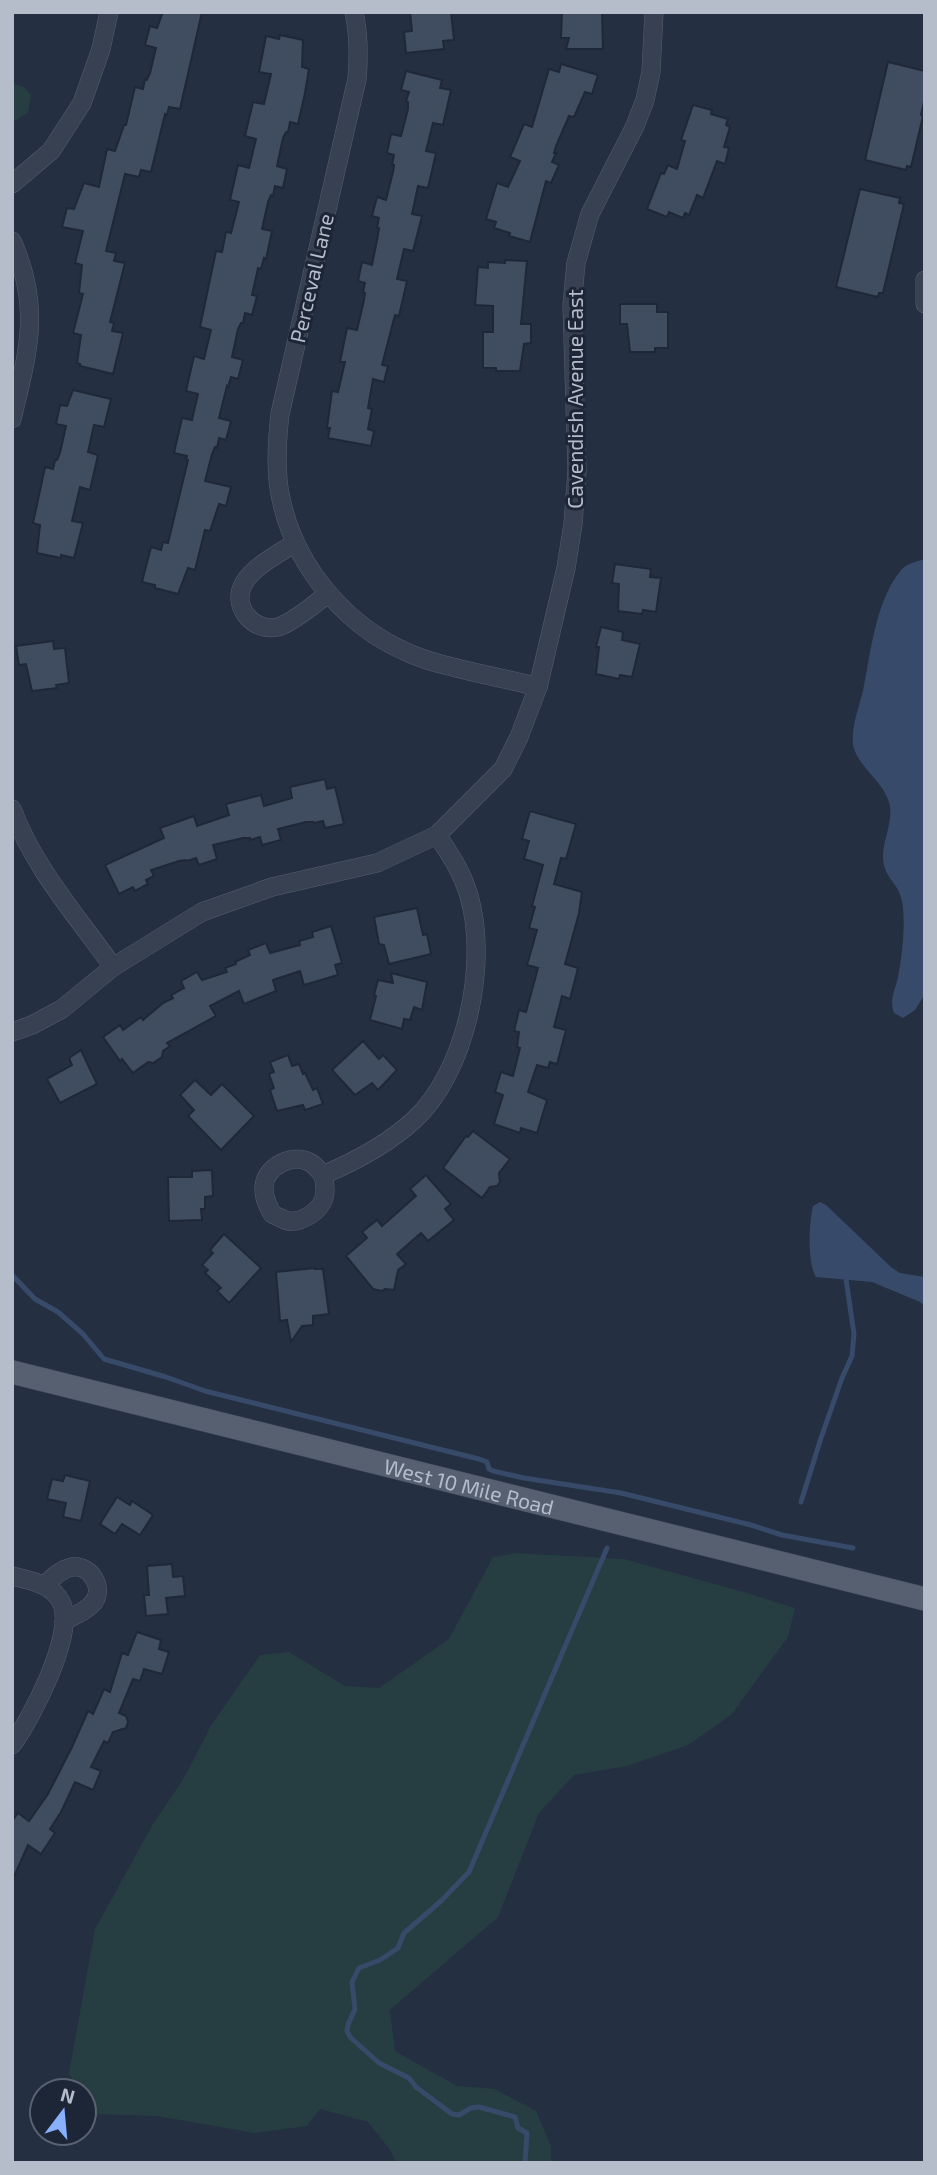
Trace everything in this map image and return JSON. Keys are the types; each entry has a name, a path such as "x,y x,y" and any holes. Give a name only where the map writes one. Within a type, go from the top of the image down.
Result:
{"main road":[{"name":"West 10 Mile Road","path":"12,1372 925,1599"}],"street":[{"path":"12,184 51,151 82,103 101,49 109,12"},
{"name":"Perceval Lane","path":"354,12 359,43 357,79 280,414 277,447 280,493 295,543 328,594 363,626 388,643 424,659 538,687"},
{"name":"Cavendish Avenue East","path":"12,1032 62,1009 113,967 202,912 272,887 377,863 437,835 503,769 519,737 538,687 566,568 573,524 577,471 572,305 576,263 590,214 635,126 645,100 651,72 654,12"},
{"path":"12,241 28,285 30,335 12,419"},
{"path":"925,280 925,304"},
{"path":"295,543 249,577 239,594 242,610 255,624 263,628 274,628 283,625 328,594"},
{"path":"12,808 30,849 49,880 113,967"},
{"path":"323,1175 362,1157 414,1120 435,1097 449,1072 461,1040 474,989 477,957 475,927 469,896 460,874 437,835"},
{"path":"45,1585 52,1577 72,1567 87,1571 94,1579 98,1587 95,1601 90,1607 64,1621"},
{"path":"12,1576 45,1585 62,1602 64,1621 59,1647 39,1701 12,1745"}],"green space":[{"path":"12,83 24,87 31,95 28,112 12,121"},
{"path":"516,1553 624,1559 795,1608 788,1637 731,1715 688,1745 627,1766 574,1775 539,1813 498,1917 390,2010 395,2051 457,2086 495,2089 536,2111 551,2146 551,2163 396,2163 390,2150 368,2122 320,2109 307,2126 255,2133 157,2116 98,2114 98,2077 71,2077 69,2073 95,1929 153,1824 184,1778 212,1724 260,1655 289,1652 345,1686 379,1688 449,1639 493,1557"}],"water":[{"path":"925,559 925,994 915,1010 903,1018 894,1013 892,1003 901,960 904,916 900,894 884,865 890,818 889,802 855,752 853,737 875,628 885,597 903,568"},
{"path":"820,1202 891,1267 900,1273 925,1277 925,1306 872,1282 816,1277 811,1262 810,1232 813,1206"}],"building":[{"path":"163,12 202,12 180,109 169,107 167,115 165,114 151,172 141,170 139,177 125,174 106,251 116,253 114,261 125,263 110,322 114,323 112,331 123,333 113,374 77,363 81,335 73,333 83,294 79,293 82,265 75,263 83,231 62,227 67,208 74,209 84,183 99,187 107,149 115,151 126,125 135,87 143,89 145,79 147,80 150,73 156,48 145,45 150,26 157,28"},
{"path":"410,12 451,12 454,40 443,41 444,49 406,53 404,32 412,31"},
{"path":"562,12 602,12 603,49 566,49 569,38 561,38"},
{"path":"280,35 303,40 302,67 309,69 305,93 298,124 290,122 288,132 283,138 277,166 287,169 283,188 275,186 273,196 271,195 268,202 262,229 272,231 266,259 264,258 261,269 258,268 252,295 257,296 252,315 245,313 243,323 238,329 232,357 243,360 238,379 231,377 227,386 219,418 231,421 226,440 219,438 217,448 215,447 205,481 231,487 226,506 219,504 210,531 205,530 195,570 188,568 178,594 142,582 151,547 161,550 163,542 168,543 188,460 187,456 174,453 182,418 192,420 198,394 186,391 194,356 204,359 211,330 200,327 216,251 222,252 226,232 231,233 239,202 230,200 238,165 249,168 256,139 245,136 253,102 264,104 271,74 259,72 266,36 279,39"},
{"path":"888,62 925,71 923,116 911,167 907,166 906,170 865,160"},
{"path":"561,64 598,75 592,94 585,92 574,117 569,116 556,146 552,162 559,165 551,183 546,181 530,242 509,236 510,233 494,228 496,222 486,219 497,183 508,187 520,161 510,157 524,124 532,127 549,69 559,72"},
{"path":"406,71 442,80 440,88 451,90 443,125 433,123 426,151 436,153 428,188 418,186 412,214 422,216 413,251 404,249 397,279 407,281 399,316 395,315 382,365 388,366 384,382 373,379 368,408 372,409 368,429 374,431 371,446 328,438 330,428 327,428 332,391 338,392 345,362 340,362 347,328 357,330 364,300 365,283 358,281 362,262 372,265 379,218 372,216 377,197 386,200 393,172 394,155 387,153 391,134 401,136 408,109 406,101 409,92 401,90"},
{"path":"693,105 712,110 711,114 728,119 726,125 730,127 724,147 729,148 725,164 717,161 703,198 697,195 689,215 685,213 683,218 669,212 667,217 647,209 661,173 664,174 668,165 677,169 685,141 681,140"},
{"path":"860,189 900,198 899,203 904,204 883,293 879,293 878,297 836,287"},
{"path":"505,260 527,261 521,324 531,324 531,343 524,344 520,371 483,368 483,332 493,332 493,306 475,305 478,267 488,268 488,262 505,263"},
{"path":"620,304 657,304 657,312 668,312 668,348 655,348 655,352 630,352 627,324 620,324"},
{"path":"73,390 111,399 104,427 94,425 88,452 98,455 90,490 80,487 72,521 83,523 74,558 61,555 61,558 37,553 40,525 33,523 45,467 53,469 60,453 66,426 56,424 60,405 67,406"},
{"path":"615,564 651,569 650,577 661,578 656,612 643,610 642,614 618,611 619,584 612,583"},
{"path":"601,627 623,632 622,640 640,644 632,677 620,675 619,679 596,674 599,647 596,647"},
{"path":"53,641 54,649 65,648 69,683 56,685 57,688 32,691 26,664 19,665 16,646"},
{"path":"325,779 327,789 335,787 344,824 325,828 323,821 306,822 278,829 281,840 262,845 260,837 213,845 217,859 199,865 196,858 151,870 154,876 146,880 148,884 135,891 133,887 119,894 105,865 164,838 160,828 194,816 197,826 229,815 226,804 261,795 264,806 292,798 290,787"},
{"path":"530,811 576,824 566,859 561,858 554,884 582,892 565,964 578,968 570,999 562,996 554,1027 566,1030 557,1064 550,1062 548,1068 537,1065 528,1092 547,1100 537,1133 521,1128 520,1133 494,1124 503,1095 495,1092 501,1072 513,1076 520,1048 517,1047 519,1032 514,1031 519,1010 526,1012 538,968 527,965 537,930 529,928 535,907 532,906 543,865 524,859 529,841 522,839"},
{"path":"417,908 423,935 427,934 431,954 389,964 384,945 379,944 374,917"},
{"path":"331,926 342,963 335,965 338,975 304,985 300,971 273,980 276,991 244,1004 239,991 210,1006 216,1016 167,1043 170,1046 163,1051 162,1057 153,1063 148,1062 133,1073 122,1059 120,1061 103,1037 120,1025 123,1030 141,1017 143,1020 173,998 171,995 184,988 181,981 197,972 202,980 227,972 225,968 250,955 248,950 266,943 270,953 300,945 299,941 313,937 312,932"},
{"path":"391,973 427,982 422,1010 414,1007 410,1020 404,1019 402,1029 370,1020 378,980 393,983"},
{"path":"363,1041 379,1059 383,1055 397,1070 378,1090 372,1083 355,1095 332,1070"},
{"path":"81,1050 97,1084 60,1103 47,1079 72,1065 69,1058"},
{"path":"288,1055 292,1066 299,1064 313,1090 317,1088 323,1104 305,1110 303,1105 277,1111 270,1090 274,1088 269,1074 274,1072 270,1062"},
{"path":"195,1080 211,1095 222,1084 254,1116 221,1150 188,1116 194,1110 180,1095"},
{"path":"473,1131 510,1159 499,1173 500,1182 497,1186 490,1187 482,1198 443,1168 466,1136"},
{"path":"212,1170 213,1196 205,1197 205,1209 201,1209 202,1220 169,1221 168,1177 192,1177 192,1171"},
{"path":"426,1175 451,1204 445,1209 454,1220 428,1241 421,1233 397,1254 406,1264 398,1270 394,1290 373,1289 346,1256 367,1238 362,1232 377,1220 382,1226 416,1196 410,1189"},
{"path":"224,1234 261,1268 229,1303 217,1291 221,1288 205,1273 208,1270 202,1265 213,1253 210,1250"},
{"path":"323,1269 329,1314 313,1316 313,1325 302,1326 291,1342 287,1320 280,1321 276,1272"},
{"path":"65,1475 90,1481 81,1521 63,1517 66,1503 47,1499 52,1479 63,1481"},
{"path":"117,1497 130,1505 132,1501 153,1515 140,1535 122,1524 115,1534 100,1524"},
{"path":"172,1564 173,1577 183,1576 185,1596 166,1598 168,1614 146,1616 144,1595 149,1595 147,1566"},
{"path":"137,1632 161,1640 159,1649 169,1652 162,1674 144,1669 140,1681 133,1679 119,1713 126,1716 126,1728 113,1732 108,1743 104,1741 91,1767 101,1771 93,1790 75,1782 50,1829 55,1833 41,1854 28,1845 12,1881 12,1821 18,1813 29,1821 48,1794 88,1711 93,1714 104,1689 110,1692 122,1653 128,1655"}],"waterway":[{"path":"12,1275 35,1299 58,1312 83,1334 104,1359 205,1391 479,1459 487,1462 489,1469 493,1471 621,1493 782,1535 853,1548"},
{"path":"801,1502 821,1438 852,1356 854,1334 846,1279"},
{"path":"525,2163 527,2133 518,2128 515,2117 479,2107 459,2115 452,2114 416,2087 409,2078 379,2063 350,2037 348,2025 355,2009 352,1982 359,1968 380,1960 398,1948 404,1933 469,1872 607,1548"}]}
